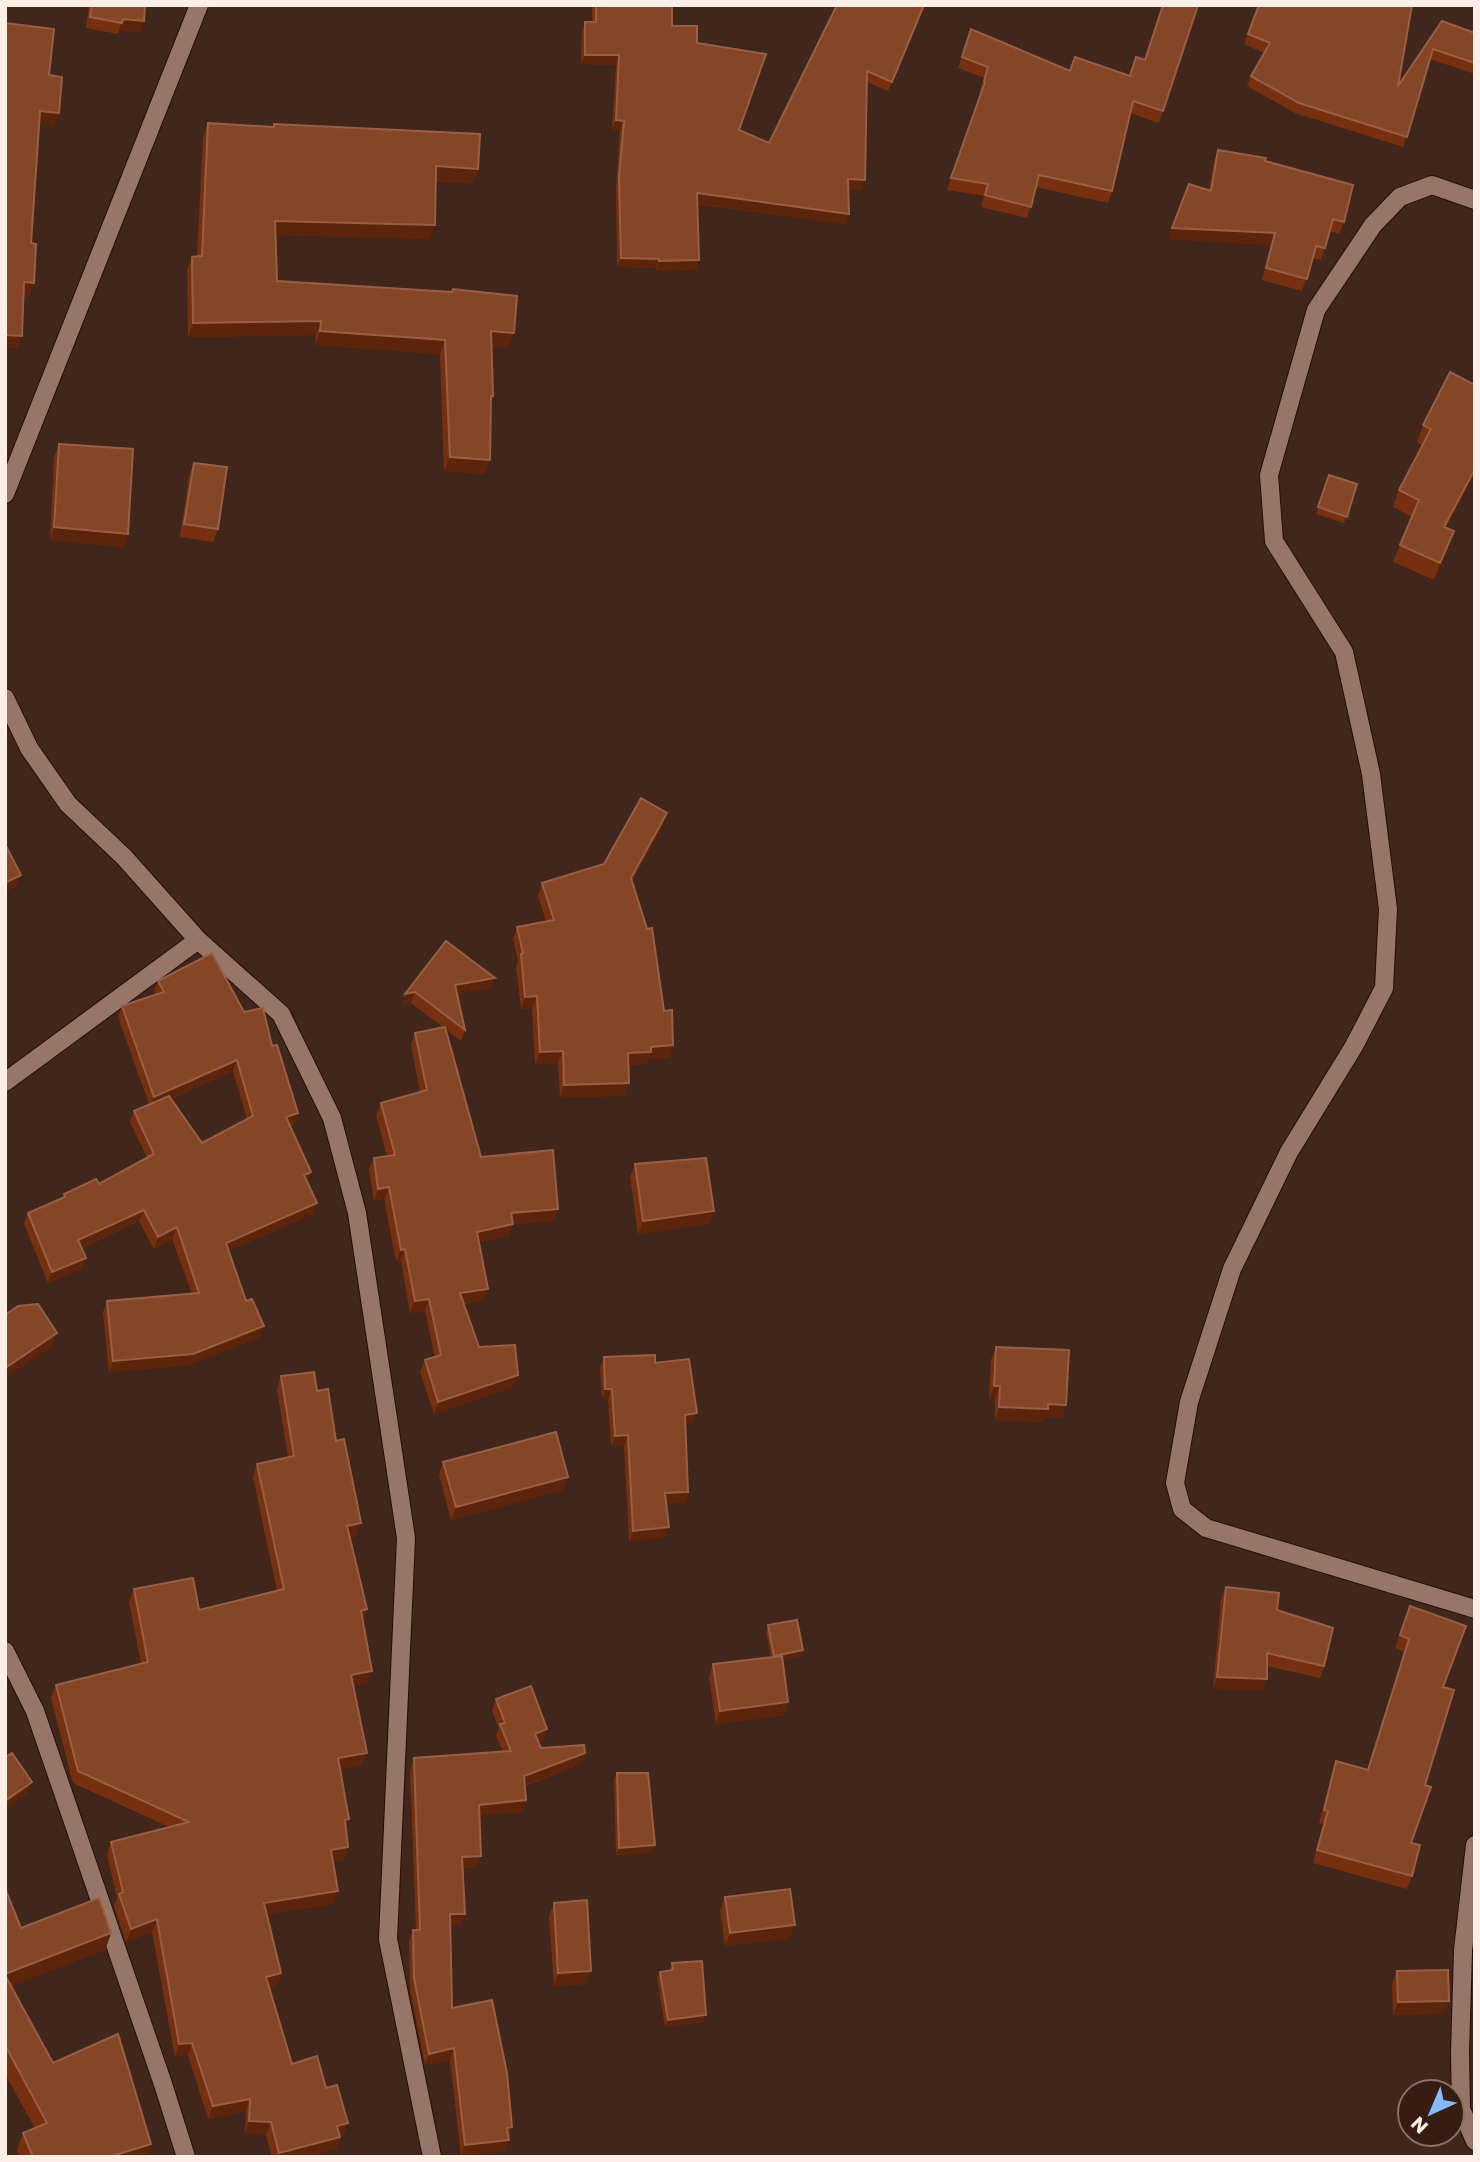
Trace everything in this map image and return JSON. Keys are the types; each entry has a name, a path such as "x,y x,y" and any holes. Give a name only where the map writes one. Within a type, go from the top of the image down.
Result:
{"street":[{"path":"5,494 200,5"},
{"path":"1475,200 1432,185 1399,197 1373,225 1316,310 1269,475 1274,541 1344,652 1371,774 1388,909 1384,988 1354,1046 1289,1152 1232,1269 1189,1402 1175,1483 1182,1509 1206,1528 1475,1609"},
{"path":"5,698 29,748 68,804 124,856 198,940 281,1014 332,1118 357,1213 407,1538 388,1940 432,2157"},
{"path":"5,1082 198,940"},
{"path":"5,1651 35,1711 186,2157"},
{"path":"1475,1846 1462,1950 1460,2053 1461,2109 1475,2141"}],"building":[{"path":"92,5 145,5 144,21 123,19 122,23 90,17"},
{"path":"596,5 672,5 672,26 697,26 697,43 766,54 739,130 769,143 837,5 924,5 892,82 867,71 865,180 848,179 849,214 697,193 699,260 621,258 619,178 624,121 616,120 619,55 585,55 585,22 596,22"},
{"path":"1163,5 1198,5 1163,111 1133,101 1112,191 1039,175 1031,207 985,195 988,184 951,178 988,67 962,57 971,29 1070,71 1075,57 1130,76 1136,57 1145,60"},
{"path":"1259,5 1412,5 1398,86 1442,21 1475,33 1475,63 1433,49 1407,137 1299,103 1251,76 1270,43 1248,34"},
{"path":"5,23 54,29 49,75 62,77 59,113 40,111 31,243 36,244 34,283 24,282 22,336 5,335"},
{"path":"208,123 480,134 478,169 436,166 435,225 275,221 277,281 452,292 453,289 517,296 514,333 491,331 493,396 490,460 450,457 445,340 320,331 321,321 193,323 192,257 202,256"},
{"path":"1218,150 1266,158 1265,161 1353,185 1344,222 1333,219 1325,248 1316,246 1307,279 1266,268 1275,233 1172,228 1189,184 1211,191"},
{"path":"1450,372 1475,385 1475,469 1444,527 1454,531 1440,563 1400,545 1419,500 1399,490 1431,429 1423,425"},
{"path":"59,444 133,449 128,534 54,527"},
{"path":"194,463 227,467 218,529 184,524"},
{"path":"1329,475 1357,484 1347,517 1318,507"},
{"path":"641,798 667,813 631,878 647,929 652,928 664,1011 672,1010 673,1045 651,1047 651,1052 628,1053 629,1083 564,1085 563,1051 540,1052 537,996 525,997 523,953 517,927 554,920 542,883 604,864"},
{"path":"5,844 21,875 5,883"},
{"path":"446,941 495,978 455,985 465,1030 415,992 405,994"},
{"path":"212,953 244,1012 263,1008 272,1046 277,1045 298,1113 286,1117 311,1172 304,1175 317,1203 226,1243 246,1301 252,1299 264,1326 193,1354 113,1361 107,1301 199,1293 177,1227 158,1237 144,1210 78,1240 86,1258 52,1272 28,1213 65,1197 64,1194 96,1179 99,1184 154,1154 134,1111 169,1096 202,1143 253,1116 237,1060 154,1097 122,1006 164,992 158,981"},
{"path":"445,1027 481,1157 553,1150 558,1209 511,1213 513,1224 477,1232 488,1289 460,1293 479,1347 515,1345 518,1375 438,1402 425,1360 441,1355 429,1299 415,1301 405,1249 401,1250 389,1187 378,1189 374,1158 395,1155 381,1103 427,1090 415,1033"},
{"path":"706,1158 714,1211 643,1221 635,1164"},
{"path":"38,1304 57,1333 5,1368 5,1315 18,1306"},
{"path":"996,1347 1069,1350 1066,1405 1048,1404 1048,1409 999,1407 1000,1386 994,1386"},
{"path":"655,1355 655,1363 689,1359 697,1413 685,1415 688,1492 665,1493 669,1527 633,1531 628,1435 615,1436 612,1389 605,1389 604,1357"},
{"path":"314,1372 317,1391 328,1389 336,1441 344,1439 361,1523 347,1526 367,1609 361,1611 372,1671 351,1675 367,1753 338,1758 349,1819 345,1820 348,1847 331,1850 338,1891 264,1903 281,1973 266,1977 292,2064 317,2056 326,2088 337,2085 348,2123 337,2126 340,2137 279,2153 271,2122 249,2121 250,2099 213,2106 192,2043 179,2044 157,1919 131,1929 119,1894 123,1892 111,1842 189,1822 78,1771 56,1685 148,1662 134,1589 193,1578 199,1610 284,1589 257,1464 294,1456 281,1376"},
{"path":"556,1432 568,1477 456,1507 443,1462"},
{"path":"1226,1587 1279,1593 1277,1610 1333,1628 1324,1666 1267,1653 1267,1679 1217,1677"},
{"path":"1410,1606 1466,1626 1443,1687 1454,1690 1425,1785 1431,1787 1411,1843 1420,1845 1412,1876 1317,1850 1328,1811 1324,1810 1336,1761 1368,1770 1409,1639 1400,1635"},
{"path":"797,1620 803,1650 774,1656 768,1625"},
{"path":"782,1656 788,1702 720,1711 713,1664"},
{"path":"531,1686 547,1729 535,1734 541,1748 584,1745 585,1753 524,1776 526,1800 479,1805 481,1856 462,1857 465,1914 450,1914 452,2008 492,2000 507,2073 512,2127 507,2128 509,2140 465,2145 454,2048 429,2054 414,1978 413,1930 420,1930 414,1758 511,1751 500,1724 505,1723 496,1699"},
{"path":"12,1753 32,1782 5,1801 5,1758"},
{"path":"617,1773 648,1773 655,1845 619,1848"},
{"path":"5,1888 21,1928 99,1898 111,1933 5,1974"},
{"path":"790,1889 795,1925 730,1933 725,1897"},
{"path":"587,1900 591,1971 558,1973 554,1903"},
{"path":"702,1961 706,2015 668,2020 660,1972 673,1970 672,1963"},
{"path":"1448,1970 1449,2001 1398,2002 1397,1971"},
{"path":"5,1975 53,2063 118,2034 151,2144 109,2157 33,2157 23,2133 47,2123 5,2045"}]}
